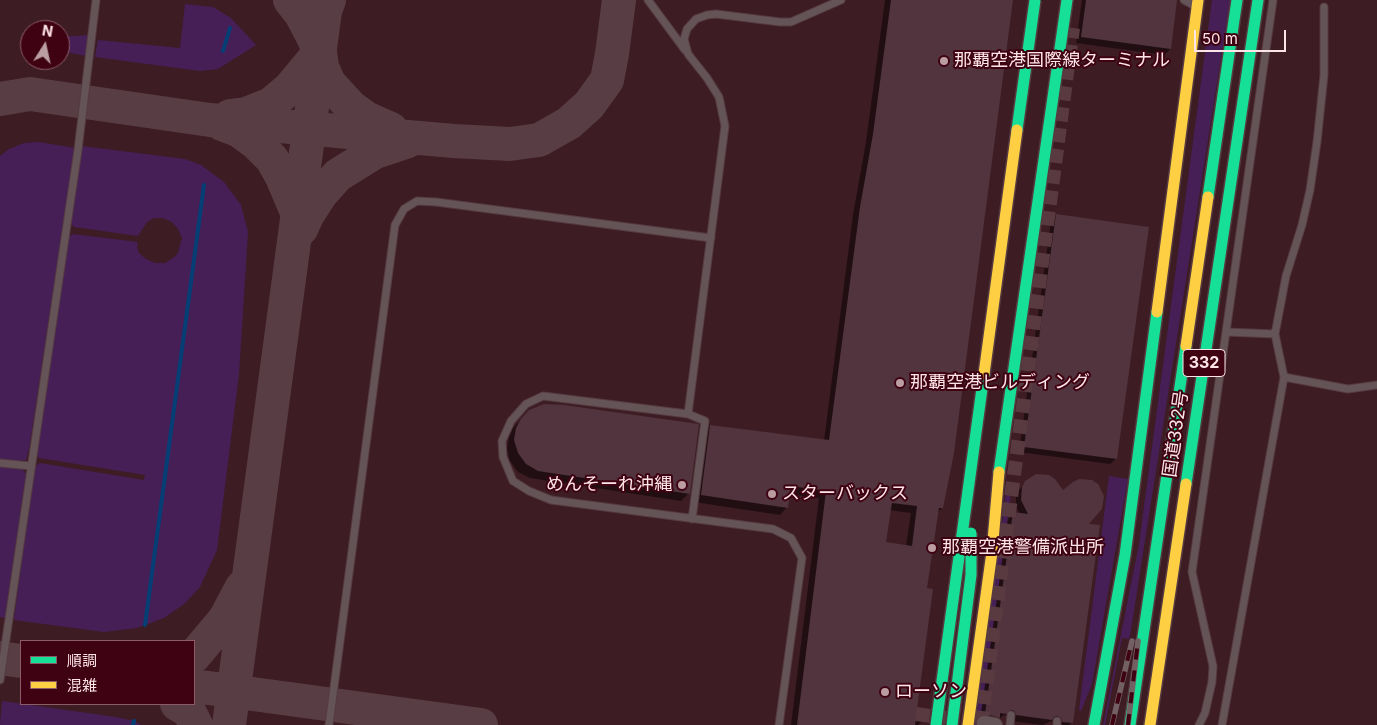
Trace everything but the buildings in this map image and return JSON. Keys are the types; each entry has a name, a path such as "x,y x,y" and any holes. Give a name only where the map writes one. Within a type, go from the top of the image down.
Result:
{"main road":[{"path":"936,725 1035,0"},
{"path":"932,725 959,504 969,450 990,385 1042,0"},
{"path":"968,725 992,552 1000,465 1066,0"},
{"name":"国道332号","path":"1130,725 1237,0"},
{"name":"国道332号","path":"1150,725 1258,0"},
{"path":"1095,720 1125,555 1198,4"},
{"path":"952,725 972,565 969,476"}],"lane":[{"path":"0,680 76,160 96,0"},
{"path":"648,0 707,78 719,97 725,126 688,414"},
{"path":"688,54 684,39 687,29 696,19 706,15 716,14 791,22 841,0"},
{"path":"1184,0 1198,4"},
{"path":"1199,725 1205,713 1212,682 1213,666 1192,572 1273,0"},
{"path":"1222,725 1284,377 1275,334 1286,276 1304,216 1316,152 1324,75 1324,6"},
{"path":"329,725 395,225 404,209 417,202 436,202 711,238"},
{"path":"1226,332 1275,334"},
{"path":"1284,377 1348,389 1377,385"},
{"path":"692,518 705,421 688,414 543,396 526,404 511,421 502,441 503,457 512,480 530,491 551,500 774,529 791,538 802,558 779,725"},
{"path":"0,463 30,466"},
{"path":"1010,725 1011,715"},
{"path":"1088,725 1095,720"}],"shaded area":[{"path":"1212,0 1230,0 1130,636 1129,639 1122,638 1105,725 1103,725 1139,544"},
{"path":"185,4 213,7 231,18 256,45 218,69 200,71 95,57 98,40 180,48"},
{"path":"89,35 87,56 70,53 70,36"},
{"path":"39,142 75,148 29,449 26,460 17,461 0,459 0,156 9,149 24,143"},
{"path":"82,146 185,159 201,165 224,182 241,205 248,232 239,374 217,550 200,587 184,604 164,618 137,628 104,632 14,620 34,467 40,463 144,480 145,475 39,458 37,455 68,237 73,234 138,242 139,253 155,263 165,263 173,258 178,253 182,238 172,222 163,218 154,218 147,222 138,236 74,227 71,223"},
{"path":"0,467 22,469 26,474 5,618 0,617"},
{"path":"1109,476 1128,479 1092,684 1081,711 1079,710"},
{"path":"1007,486 1012,486 980,725 975,725"},
{"path":"2,701 116,717 134,721 141,725 0,725"}],"waterway":[{"path":"223,51 230,28"},
{"path":"145,625 204,185"},
{"path":"133,725 134,721"}],"taxiway":[{"path":"290,0 301,14 313,37 320,52 322,67 329,83 351,107 366,118 391,129"},
{"path":"229,725 325,11 329,0"},
{"path":"0,99 30,94 210,120 454,141 510,144 539,140 569,123 589,105 607,80 619,0"},
{"path":"230,116 246,114 271,104 290,88 320,52"},
{"path":"222,124 238,130 256,143 272,159 298,215"},
{"path":"301,229 321,194 338,175 375,152 408,141"},
{"path":"195,655 225,619 242,587"},
{"path":"0,658 20,661"},
{"path":"195,686 481,725"},
{"path":"179,705 189,711 196,725"}],"tunnel":[{"path":"981,725 1073,28"},
{"path":"916,714 946,718"}],"railway":[{"path":"1112,725 1132,641"},
{"path":"1128,725 1138,641"}],"traffic: fast":[{"path":"1017,130 1035,0"},
{"path":"999,472 1067,0"},
{"path":"1208,197 1237,0"},
{"path":"1186,484 1258,0"},
{"path":"1094,725 1125,555 1157,312"},
{"path":"1130,725 1186,346"},
{"path":"936,725 984,374"},
{"path":"952,725 971,575 971,533"}],"traffic: slow":[{"path":"1157,312 1198,0"},
{"path":"984,374 1017,130"},
{"path":"1186,346 1208,197"},
{"path":"968,725 992,552 999,472"},
{"path":"1150,725 1186,484"}],"place":[{"name":"那覇空港国際線ターミナル","path":"944,61"},
{"name":"那覇空港ビルディング","path":"900,383"},
{"name":"めんそーれ沖縄","path":"682,485"},
{"name":"スターバックス","path":"772,494"},
{"name":"那覇空港警備派出所","path":"932,548"},
{"name":"ローソン","path":"885,692"}]}
